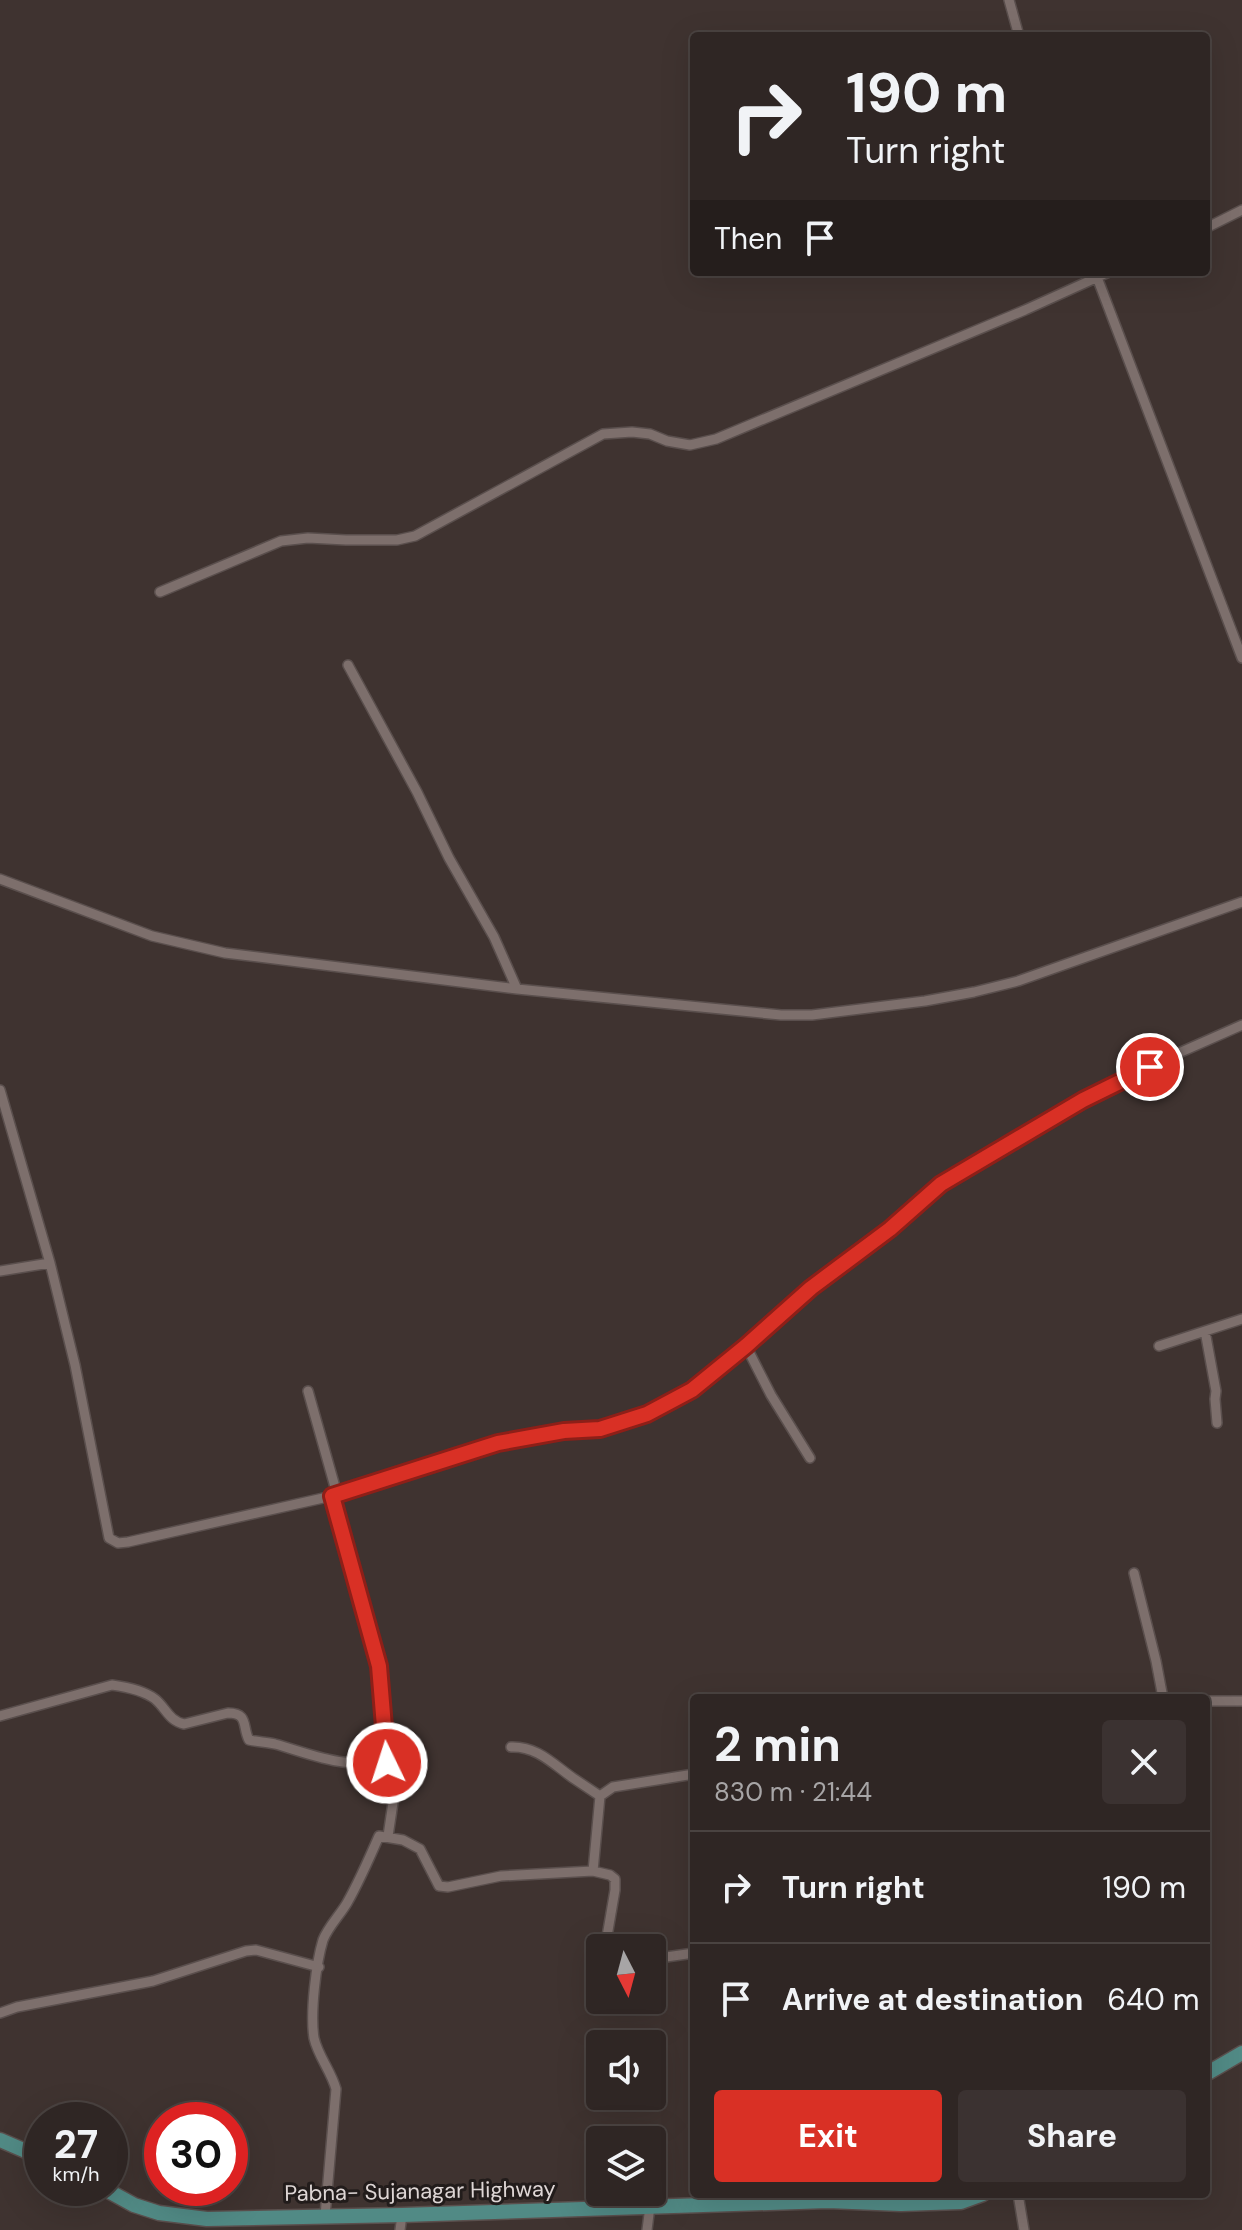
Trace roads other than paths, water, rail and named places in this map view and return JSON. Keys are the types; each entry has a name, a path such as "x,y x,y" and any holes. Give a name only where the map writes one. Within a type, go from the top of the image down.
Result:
{"main road":[{"path":"1210,2072 1242,2053"},
{"path":"0,2140 24,2150"},
{"name":"Pabna- Sujanagar Highway","path":"666,2206 900,2199 961,2202 972,2198"},
{"name":"Pabna- Sujanagar Highway","path":"128,2202 206,2224 325,2216 401,2223 650,2206"}],"street":[{"path":"1009,0 1018,32"},
{"path":"1210,226 1242,210"},
{"path":"160,592 281,541 308,538 397,540 415,536 603,434 650,434 690,445 716,439 1025,310 1094,276"},
{"path":"1096,276 1242,658"},
{"path":"348,665 494,937 517,989"},
{"path":"0,879 152,936 225,953 517,989 781,1015 812,1015 974,992 1018,981 1242,902"},
{"path":"0,1090 50,1263 75,1365 109,1538 118,1543 334,1495 498,1443 564,1431 600,1429 647,1414 692,1390 811,1288 890,1229 941,1184 1083,1100 1242,1025"},
{"path":"0,1271 50,1263"},
{"path":"1159,1346 1242,1319"},
{"path":"1205,1331 1216,1391 1217,1423"},
{"path":"746,1346 771,1395 810,1458"},
{"path":"308,1391 379,1666 387,1763"},
{"path":"1134,1573 1162,1694"},
{"path":"0,1716 112,1685 145,1693 157,1700 178,1723 235,1713 244,1719 249,1740 343,1762 387,1763 398,1769 388,1836"},
{"path":"1210,1701 1242,1701"},
{"path":"511,1747 530,1750 551,1759 600,1796"},
{"path":"593,1871 600,1796 613,1787 690,1775"},
{"path":"325,2216 336,2089 317,2049 312,2012 324,1938 348,1902 379,1836 403,1840 420,1849 439,1886 448,1887 501,1876 593,1871 610,1875 615,1879 615,1890 607,1934"},
{"path":"0,2013 153,1981 246,1951 256,1950 319,1967"},
{"path":"666,1957 690,1954"},
{"path":"1019,2198 1024,2230"},
{"path":"647,2230 650,2206"}]}
